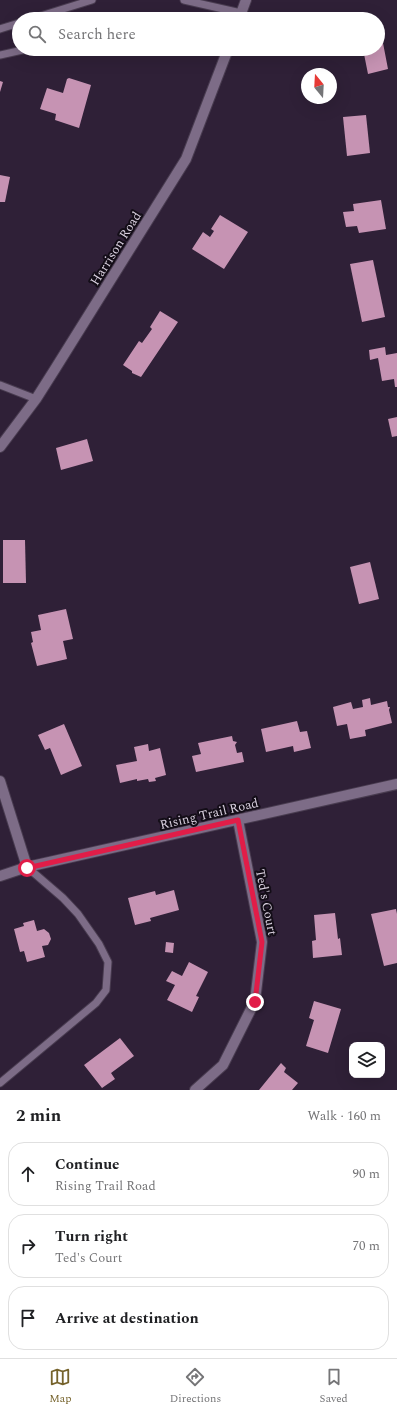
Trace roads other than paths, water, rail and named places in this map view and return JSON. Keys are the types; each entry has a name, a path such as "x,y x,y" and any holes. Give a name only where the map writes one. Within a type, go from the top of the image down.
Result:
{"street":[{"path":"242,12 246,0"},
{"name":"Harrison Road","path":"0,447 36,399 186,158 225,56"},
{"path":"0,781 27,868 0,876"},
{"name":"Rising Trail Road","path":"27,868 397,784"},
{"name":"Ted's Court","path":"195,1090 223,1065 255,1002 262,942 238,820"}],"lane":[{"path":"53,12 92,0"},
{"path":"184,0 226,12"},
{"path":"0,29 12,25"},
{"path":"0,55 12,52"},
{"path":"0,385 36,399"},
{"path":"0,1083 96,1004 106,990 108,962 99,944 78,914 63,898 27,868"}]}
